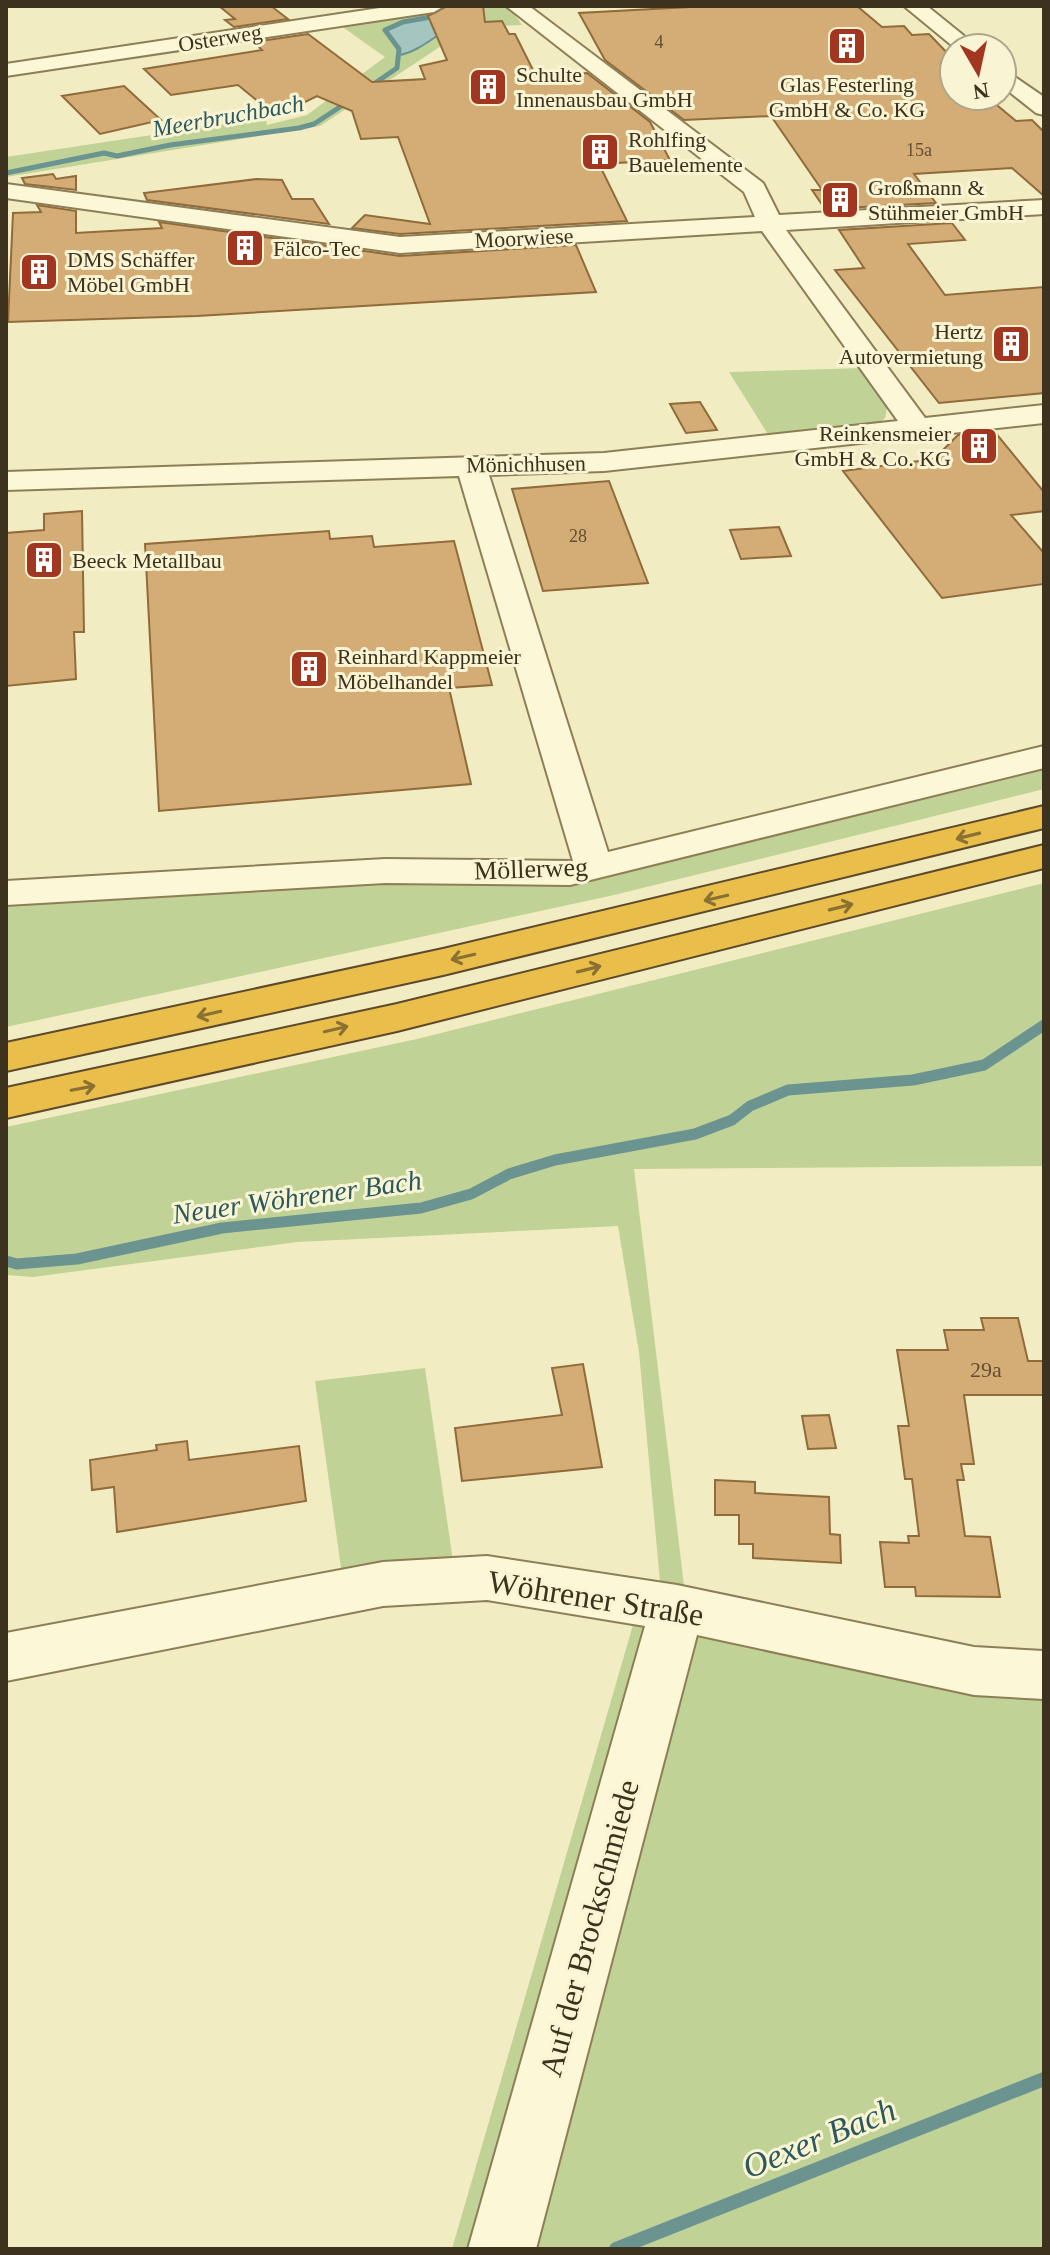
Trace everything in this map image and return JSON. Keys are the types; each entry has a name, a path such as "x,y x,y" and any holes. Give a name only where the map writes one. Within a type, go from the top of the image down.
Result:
{"highway":[{"path":"6,1057 443,962 1044,817"},
{"path":"6,1103 123,1080 1044,856"}],"street":[{"name":"Osterweg","path":"6,70 433,6"},
{"path":"516,6 754,188 774,231 919,430"},
{"path":"914,6 947,32"},
{"path":"1018,88 1044,108"},
{"name":"Moorwiese","path":"6,191 400,245 1044,207"},
{"name":"Mönichhusen","path":"6,481 604,462 1044,414"},
{"path":"471,465 594,868"},
{"name":"Möllerweg","path":"6,893 252,876 385,871 570,873 1044,757"},
{"name":"Wöhrener Straße","path":"6,1657 383,1584 487,1578 677,1608 1041,1688"},
{"name":"Auf der Brockschmiede","path":"502,2249 677,1608"}],"green space":[{"path":"445,6 512,6 521,14 515,15 522,25 470,27 320,126 6,177 6,157 258,119 266,119 267,125 307,115 385,57 337,23"},
{"path":"864,368 888,402 885,418 879,423 769,436 729,372"},
{"path":"1044,747 1044,789 614,895 6,1027 6,887 527,868 628,849"},
{"path":"1044,883 1044,1166 634,1169 685,1594 919,1643 1044,1655 1044,2249 452,2249 633,1625 661,1593 639,1352 618,1226 297,1242 33,1277 6,1275 6,1127 417,1039"},
{"path":"425,1368 458,1596 347,1611 315,1381"}],"water":[{"path":"436,17 451,27 419,47 399,55 399,49 385,30 403,22"}],"building":[{"path":"219,6 271,6 288,19 234,27 225,20 235,19"},
{"path":"447,6 483,6 485,22 502,21 509,34 515,34 536,76 587,73 650,122 670,160 599,164 627,221 400,234 352,228 365,215 430,224 398,137 361,139 352,111 317,96 305,102 266,108 238,85 171,95 144,69 262,50 254,42 308,34 372,82 425,79 420,66 447,60 428,16"},
{"path":"709,6 857,6 882,27 904,26 912,35 929,34 938,43 938,112 1005,112 1016,121 1032,120 1044,132 1044,196 1012,168 914,174 936,203 825,209 812,190 822,190 771,116 684,120 605,60 579,13"},
{"path":"124,86 161,120 100,134 62,96"},
{"path":"53,174 56,179 76,176 76,190 25,184 22,178"},
{"path":"257,179 282,180 292,199 313,199 329,224 147,200 144,193"},
{"path":"37,205 76,211 76,233 162,228 159,222 400,256 576,245 596,292 197,316 8,322 13,213 41,212"},
{"path":"952,223 965,240 908,244 945,295 1044,287 1044,393 939,403 835,270 864,268 839,230"},
{"path":"700,402 717,430 686,433 670,404"},
{"path":"994,431 1044,492 1044,511 1011,515 1044,553 1044,584 942,598 843,471 934,459 958,435"},
{"path":"609,481 648,583 543,591 512,489"},
{"path":"82,511 84,632 74,632 76,679 6,686 6,533 44,530 44,514"},
{"path":"779,527 791,556 741,559 730,530"},
{"name":"Reinhard Kappmeier Möbelhandel","path":"329,531 330,539 372,536 374,547 454,541 492,685 449,688 471,784 159,811 145,544"},
{"path":"981,1318 1018,1318 1028,1361 1044,1361 1044,1395 964,1395 974,1464 961,1464 964,1480 957,1480 965,1536 990,1537 1000,1597 916,1596 915,1587 885,1587 880,1542 909,1543 908,1536 919,1536 912,1479 905,1479 898,1426 909,1426 897,1350 948,1350 944,1330 984,1330"},
{"path":"583,1364 602,1467 462,1481 455,1428 562,1415 552,1368"},
{"path":"829,1415 836,1448 808,1449 802,1416"},
{"path":"187,1441 189,1460 299,1446 306,1501 117,1532 114,1487 92,1490 90,1460 157,1450 156,1445"},
{"path":"715,1480 755,1482 755,1493 829,1497 830,1534 840,1535 841,1563 753,1558 753,1544 739,1544 739,1515 715,1515"}],"waterway":[{"name":"Meerbruchbach","path":"365,90 397,68 399,49 385,30 403,22 442,15"},
{"name":"Meerbruchbach","path":"6,173 104,153 117,156 170,145 299,128 314,124 352,99"},
{"name":"Neuer Wöhrener Bach","path":"6,1261 17,1264 77,1259 222,1228 421,1208 471,1194 509,1174 555,1160 695,1134 732,1120 750,1106 788,1090 913,1080 984,1065 1044,1025"},
{"name":"Oexer Bach","path":"616,2249 1044,2079"}],"place":[{"name":"Glas Festerling GmbH & Co. KG","path":"847,46"},
{"name":"Schulte Innenausbau GmbH","path":"488,87"},
{"name":"Rohlfing Bauelemente","path":"600,152"},
{"name":"Großmann & Stühmeier GmbH","path":"840,200"},
{"name":"Fälco-Tec","path":"245,248"},
{"name":"DMS Schäffer Möbel GmbH","path":"39,272"},
{"name":"Hertz Autovermietung","path":"1011,344"},
{"name":"Reinkensmeier GmbH & Co. KG","path":"979,446"},
{"name":"Beeck Metallbau","path":"44,560"},
{"name":"Reinhard Kappmeier Möbelhandel","path":"309,669"}]}
